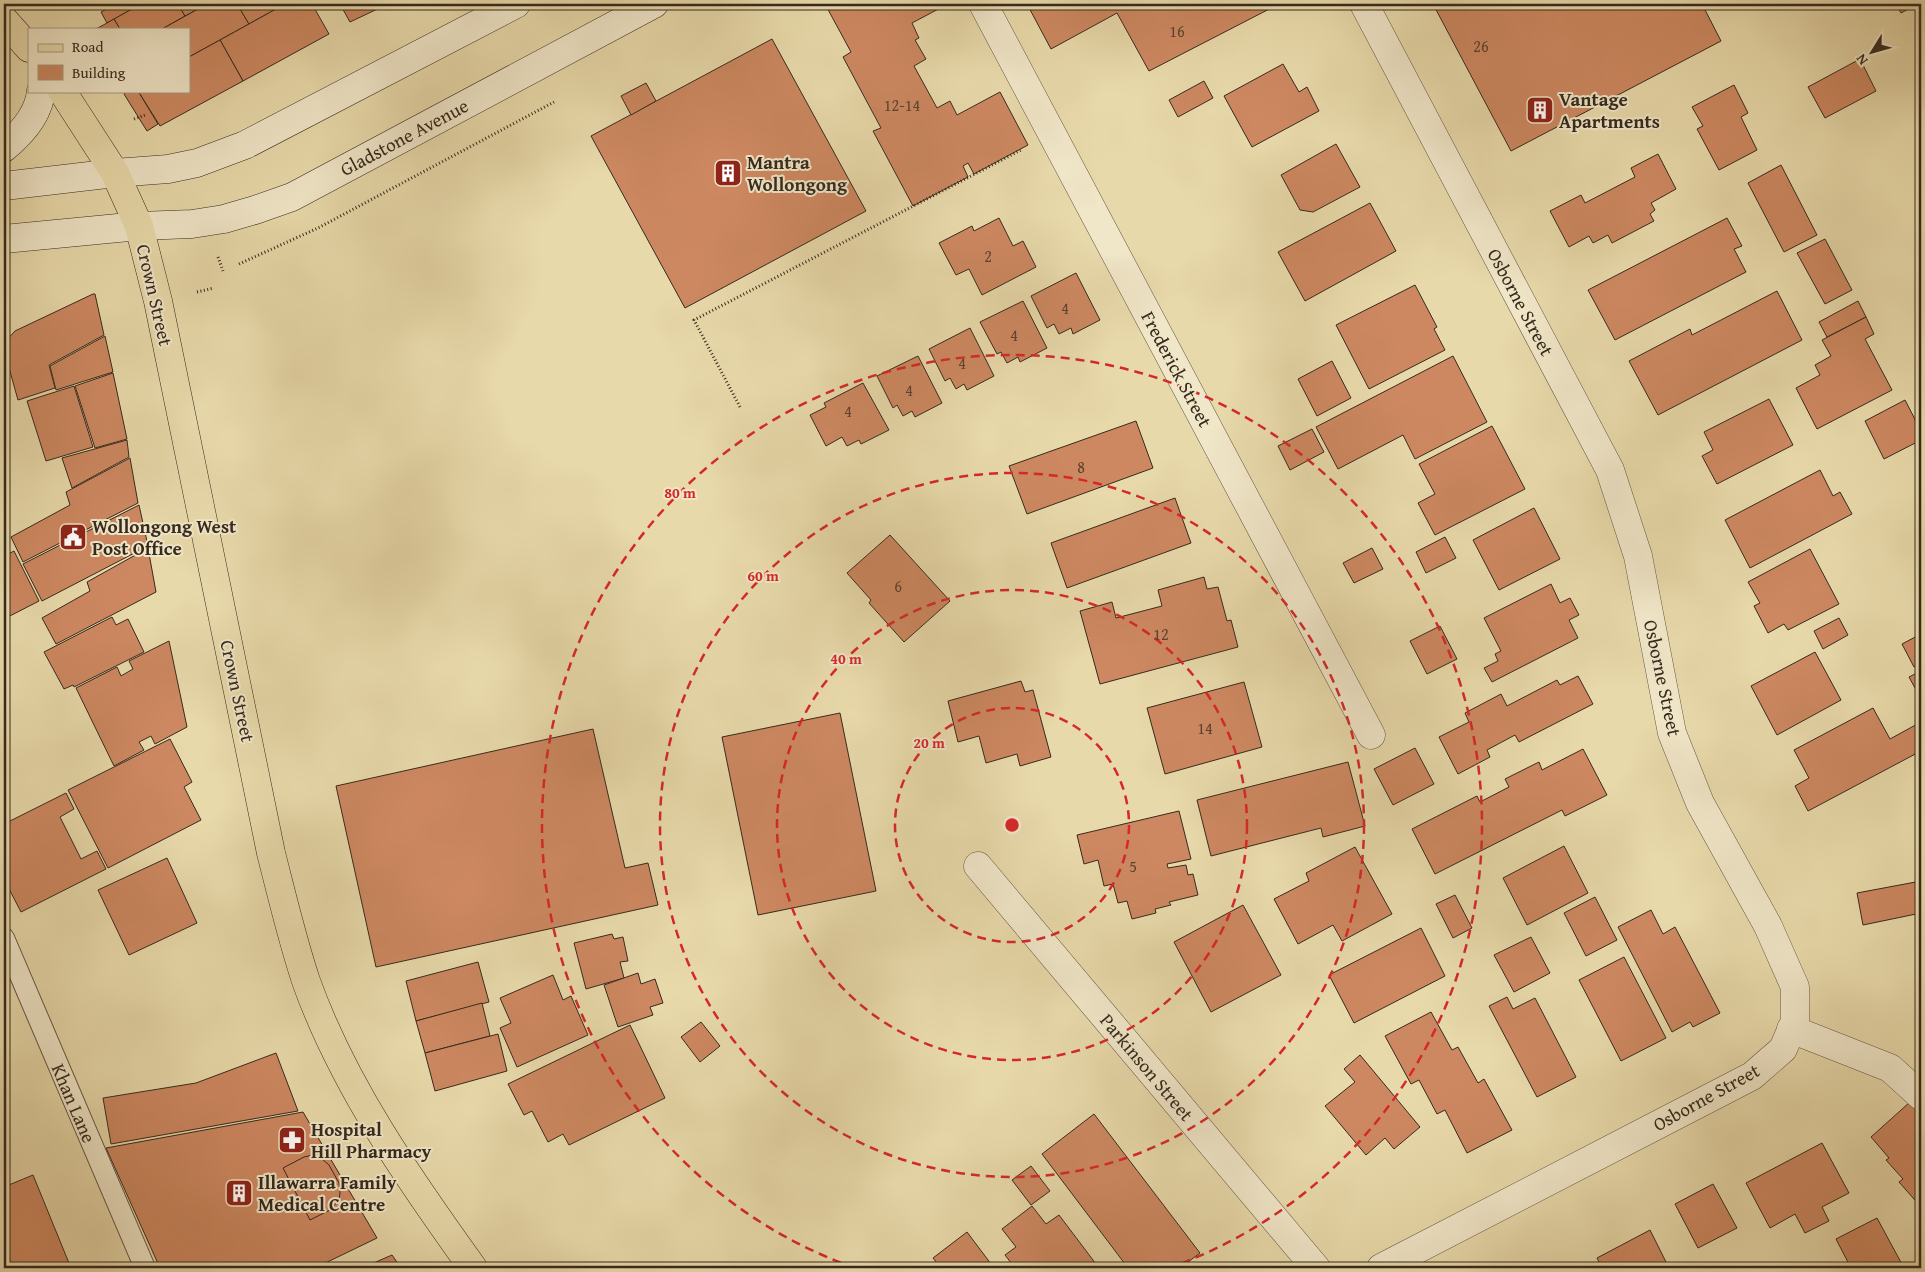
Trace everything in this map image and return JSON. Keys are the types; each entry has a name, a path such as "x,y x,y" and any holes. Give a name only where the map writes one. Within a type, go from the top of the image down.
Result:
{"main road":[{"path":"4,20 28,47"},
{"name":"Crown Street","path":"63,92 115,173 139,226 158,301 272,854 292,937 307,983 332,1041 362,1100 405,1170 473,1268"}],"street":[{"path":"4,186 168,169 197,163 245,145 516,4"},
{"name":"Gladstone Avenue","path":"4,239 139,226 192,224 256,210 292,197 654,4"},
{"name":"Frederick Street","path":"983,4 1371,735"},
{"name":"Osborne Street","path":"1364,4 1610,470 1638,556 1672,733 1700,803 1768,926 1795,987 1795,1021 1783,1048 1752,1076 1381,1268"},
{"path":"4,148 30,120 40,102 41,92"},
{"name":"Parkinson Street","path":"978,866 1316,1268"},
{"path":"1791,1029 1890,1068 1921,1096"}],"lane":[{"name":"Khan Lane","path":"4,938 145,1268"}],"path":[{"path":"239,264 318,228 554,102"},
{"path":"134,119 145,115"},
{"path":"740,407 694,320 1052,134"},
{"path":"218,257 223,271"},
{"path":"197,292 214,288"}],"building":[{"path":"116,4 141,4 107,23 101,12"},
{"path":"141,4 178,4 185,16 164,28 119,28 114,19"},
{"path":"178,4 207,4 185,16"},
{"path":"207,4 237,4 249,24 190,56 190,28 164,28"},
{"path":"237,4 285,4 249,24"},
{"path":"285,4 312,4 329,34 243,81 220,40"},
{"path":"340,4 388,4 350,22"},
{"path":"825,4 946,4 912,23 919,38 915,40 926,59 914,66 937,108 950,101 957,115 1000,92 1028,145 974,174 968,163 963,166 968,177 913,206 873,131 881,128 843,57 851,52"},
{"path":"1027,4 1279,4 1149,71 1117,13 1051,49"},
{"name":"Vantage Apartments","path":"1433,4 1702,4 1721,41 1511,151"},
{"path":"1896,4 1918,4 1901,13"},
{"path":"114,19 119,28 98,28"},
{"name":"Mantra Wollongong","path":"772,39 866,211 685,308 591,136"},
{"path":"220,40 243,81 160,126 139,92 190,92 190,56"},
{"path":"1860,59 1876,91 1825,118 1808,87"},
{"path":"1283,64 1299,92 1307,87 1319,111 1252,147 1224,96"},
{"path":"1204,81 1213,98 1178,117 1169,100"},
{"path":"646,83 656,101 631,115 621,96"},
{"path":"1734,85 1748,113 1741,117 1757,150 1719,170 1697,129 1703,126 1692,107"},
{"path":"127,92 139,92 158,124 147,131 124,94"},
{"path":"1336,144 1360,187 1313,212 1300,210 1281,175"},
{"path":"1658,154 1676,189 1651,203 1655,210 1650,214 1654,221 1612,243 1608,235 1593,243 1589,236 1569,247 1550,211 1581,195 1585,203 1635,177 1631,168"},
{"path":"1781,165 1817,235 1784,252 1748,183"},
{"path":"1370,203 1396,251 1305,301 1278,252"},
{"path":"999,218 1013,246 1023,241 1036,267 982,295 969,269 956,275 939,243 972,226 974,231"},
{"path":"1727,218 1742,246 1734,249 1746,272 1615,340 1588,290"},
{"path":"1825,239 1852,290 1825,304 1797,253"},
{"path":"1076,273 1100,320 1073,334 1071,328 1059,334 1054,324 1047,328 1031,296"},
{"path":"1415,285 1437,327 1434,329 1445,350 1369,389 1336,325"},
{"path":"1777,291 1802,340 1658,415 1629,361 1690,329 1692,335"},
{"path":"95,294 104,335 49,365 55,388 18,400 4,350 4,343 15,331"},
{"path":"1023,301 1047,348 1020,362 1018,357 1007,363 1001,352 997,354 980,322"},
{"path":"1858,301 1866,317 1827,337 1819,322"},
{"path":"1866,317 1874,334 1865,339 1892,390 1817,429 1796,388 1820,375 1815,365 1831,356 1822,340"},
{"path":"970,328 994,376 967,390 964,384 956,389 950,378 945,381 929,349"},
{"path":"105,336 113,372 56,390 50,366"},
{"path":"918,356 942,403 915,417 912,411 903,416 897,405 893,408 877,376"},
{"path":"1453,356 1487,422 1415,459 1403,435 1338,469 1316,427"},
{"path":"1332,361 1351,398 1317,416 1298,379"},
{"path":"113,373 127,439 95,448 75,386"},
{"path":"863,383 889,430 861,444 859,440 847,446 842,437 826,446 810,415 826,407 824,403"},
{"path":"74,386 93,447 46,461 27,401"},
{"path":"1769,399 1793,445 1717,484 1702,456 1713,450 1704,432"},
{"path":"1905,400 1921,431 1921,440 1884,459 1865,421"},
{"path":"1136,421 1153,468 1027,514 1009,466"},
{"path":"1492,426 1525,489 1435,535 1418,503 1435,494 1419,464"},
{"path":"1312,429 1324,452 1290,470 1278,446"},
{"path":"127,440 129,457 72,488 62,458"},
{"path":"130,458 138,503 23,562 11,537 70,505 66,492"},
{"path":"1820,470 1833,496 1840,492 1852,514 1750,568 1725,520"},
{"path":"1175,498 1191,543 1067,588 1051,543"},
{"path":"139,505 148,546 42,601 23,564"},
{"path":"1534,508 1560,559 1499,590 1473,540"},
{"path":"890,535 950,601 904,642 869,603 871,600 847,573"},
{"path":"1445,537 1456,558 1426,573 1416,552"},
{"path":"148,548 156,592 56,644 42,618 90,591 87,582"},
{"path":"1372,548 1383,569 1354,583 1343,563"},
{"path":"1810,549 1839,604 1788,630 1784,624 1768,633 1754,606 1760,603 1748,582"},
{"path":"14,551 39,601 4,619 4,556"},
{"path":"1204,577 1207,589 1218,587 1227,621 1231,620 1238,647 1100,684 1080,611 1112,602 1116,618 1162,606 1158,590"},
{"path":"1551,584 1560,603 1570,598 1579,615 1569,620 1578,638 1492,682 1484,668 1498,661 1495,654 1501,651 1484,618"},
{"path":"112,617 116,625 128,619 144,652 74,687 73,685 64,689 44,652"},
{"path":"1839,618 1848,635 1823,649 1814,631"},
{"path":"1440,626 1457,659 1427,674 1410,641"},
{"path":"1921,634 1921,663 1914,667 1902,644"},
{"path":"169,641 187,727 155,744 151,736 139,742 144,750 114,766 76,688 117,667 121,676 133,669 129,661"},
{"path":"1815,652 1841,700 1777,735 1751,686"},
{"path":"1921,671 1921,699 1909,677"},
{"path":"1578,676 1593,704 1519,742 1515,735 1487,750 1490,757 1458,774 1439,737 1469,722 1465,713 1501,694 1507,706 1557,680 1560,685"},
{"path":"1021,681 1025,692 1033,690 1051,757 1020,766 1017,754 986,763 979,736 958,742 948,701"},
{"path":"1244,682 1262,747 1165,774 1147,708"},
{"path":"1873,708 1890,739 1921,722 1921,751 1808,811 1795,786 1809,778 1794,750"},
{"path":"840,713 876,891 758,915 722,737"},
{"path":"593,729 625,868 648,863 658,905 376,967 336,786"},
{"path":"170,739 192,782 184,787 201,820 108,868 68,790"},
{"path":"1415,748 1434,784 1393,805 1374,769"},
{"path":"1583,749 1607,795 1565,816 1562,810 1435,874 1412,829 1477,796 1480,802 1509,787 1505,779 1539,762 1542,770"},
{"path":"1348,762 1365,826 1323,837 1321,828 1211,856 1197,800"},
{"path":"66,793 74,809 60,817 81,859 97,851 106,869 21,912 4,879 4,824"},
{"path":"1179,811 1191,859 1167,864 1168,868 1186,865 1188,875 1193,874 1198,895 1169,902 1171,905 1155,909 1156,913 1132,919 1127,901 1118,903 1113,884 1104,886 1098,860 1084,864 1077,835"},
{"path":"1564,846 1588,893 1527,925 1503,878"},
{"path":"1355,847 1392,914 1342,941 1333,925 1298,944 1274,899 1309,881 1306,873"},
{"path":"167,858 197,923 129,955 98,890"},
{"path":"1921,881 1921,913 1863,925 1857,893"},
{"path":"1455,895 1472,928 1453,938 1436,904"},
{"path":"1595,897 1617,940 1586,956 1564,913"},
{"path":"1243,905 1281,975 1211,1012 1174,942"},
{"path":"1651,910 1663,934 1675,927 1720,1013 1693,1027 1690,1022 1672,1032 1618,927"},
{"path":"1421,928 1445,976 1354,1023 1329,975"},
{"path":"612,934 614,939 623,937 628,961 620,962 624,978 586,989 574,943"},
{"path":"1531,937 1550,973 1514,992 1494,955"},
{"path":"1624,957 1666,1038 1621,1061 1579,980"},
{"path":"478,962 489,1002 416,1021 406,981"},
{"path":"638,973 641,984 655,979 663,1003 650,1007 653,1015 618,1027 604,985"},
{"path":"553,975 563,1000 571,996 588,1035 517,1067 500,1028 511,1023 500,998"},
{"path":"1507,997 1513,1009 1535,998 1576,1077 1537,1097 1489,1006"},
{"path":"482,1003 490,1036 425,1053 416,1021"},
{"path":"1431,1012 1452,1050 1458,1047 1478,1083 1484,1079 1512,1130 1467,1153 1445,1110 1437,1114 1419,1080 1411,1084 1385,1036"},
{"path":"701,1022 720,1046 700,1062 681,1037"},
{"path":"630,1025 665,1098 569,1145 563,1134 548,1142 532,1111 524,1115 508,1084"},
{"path":"498,1034 507,1071 435,1091 425,1053"},
{"path":"276,1053 298,1111 111,1144 103,1098 196,1083"},
{"path":"1360,1055 1420,1127 1394,1149 1385,1138 1366,1155 1325,1106 1355,1082 1344,1069"},
{"path":"1910,1102 1921,1115 1921,1207 1899,1182 1903,1179 1886,1160 1889,1158 1871,1137"},
{"name":"Illawarra Family Medical Centre","path":"303,1112 377,1238 315,1268 160,1268 106,1148"},
{"path":"1094,1114 1200,1253 1180,1268 1128,1268 1042,1154"},
{"path":"1822,1143 1849,1193 1822,1207 1829,1221 1805,1233 1795,1214 1770,1228 1746,1183"},
{"path":"313,1155 321,1158 329,1165 339,1183 340,1193 339,1200 330,1210 310,1220 283,1168 304,1157"},
{"path":"1031,1166 1050,1191 1031,1205 1012,1180"},
{"path":"33,1175 71,1268 4,1268 4,1187"},
{"path":"1713,1184 1737,1228 1698,1248 1675,1204"},
{"path":"1032,1206 1046,1224 1059,1215 1099,1268 1015,1268 1005,1255 1016,1247 1002,1229"},
{"path":"1877,1218 1904,1268 1851,1268 1836,1239"},
{"path":"1650,1230 1669,1268 1602,1268 1597,1258"},
{"path":"967,1232 994,1268 941,1268 933,1258"},
{"path":"392,1255 401,1268 362,1268"}],"place":[{"name":"Vantage Apartments","path":"1540,110"},
{"name":"Mantra Wollongong","path":"728,173"},
{"name":"Wollongong West Post Office","path":"73,537"},
{"name":"Hospital Hill Pharmacy","path":"292,1140"},
{"name":"Illawarra Family Medical Centre","path":"239,1193"}]}
